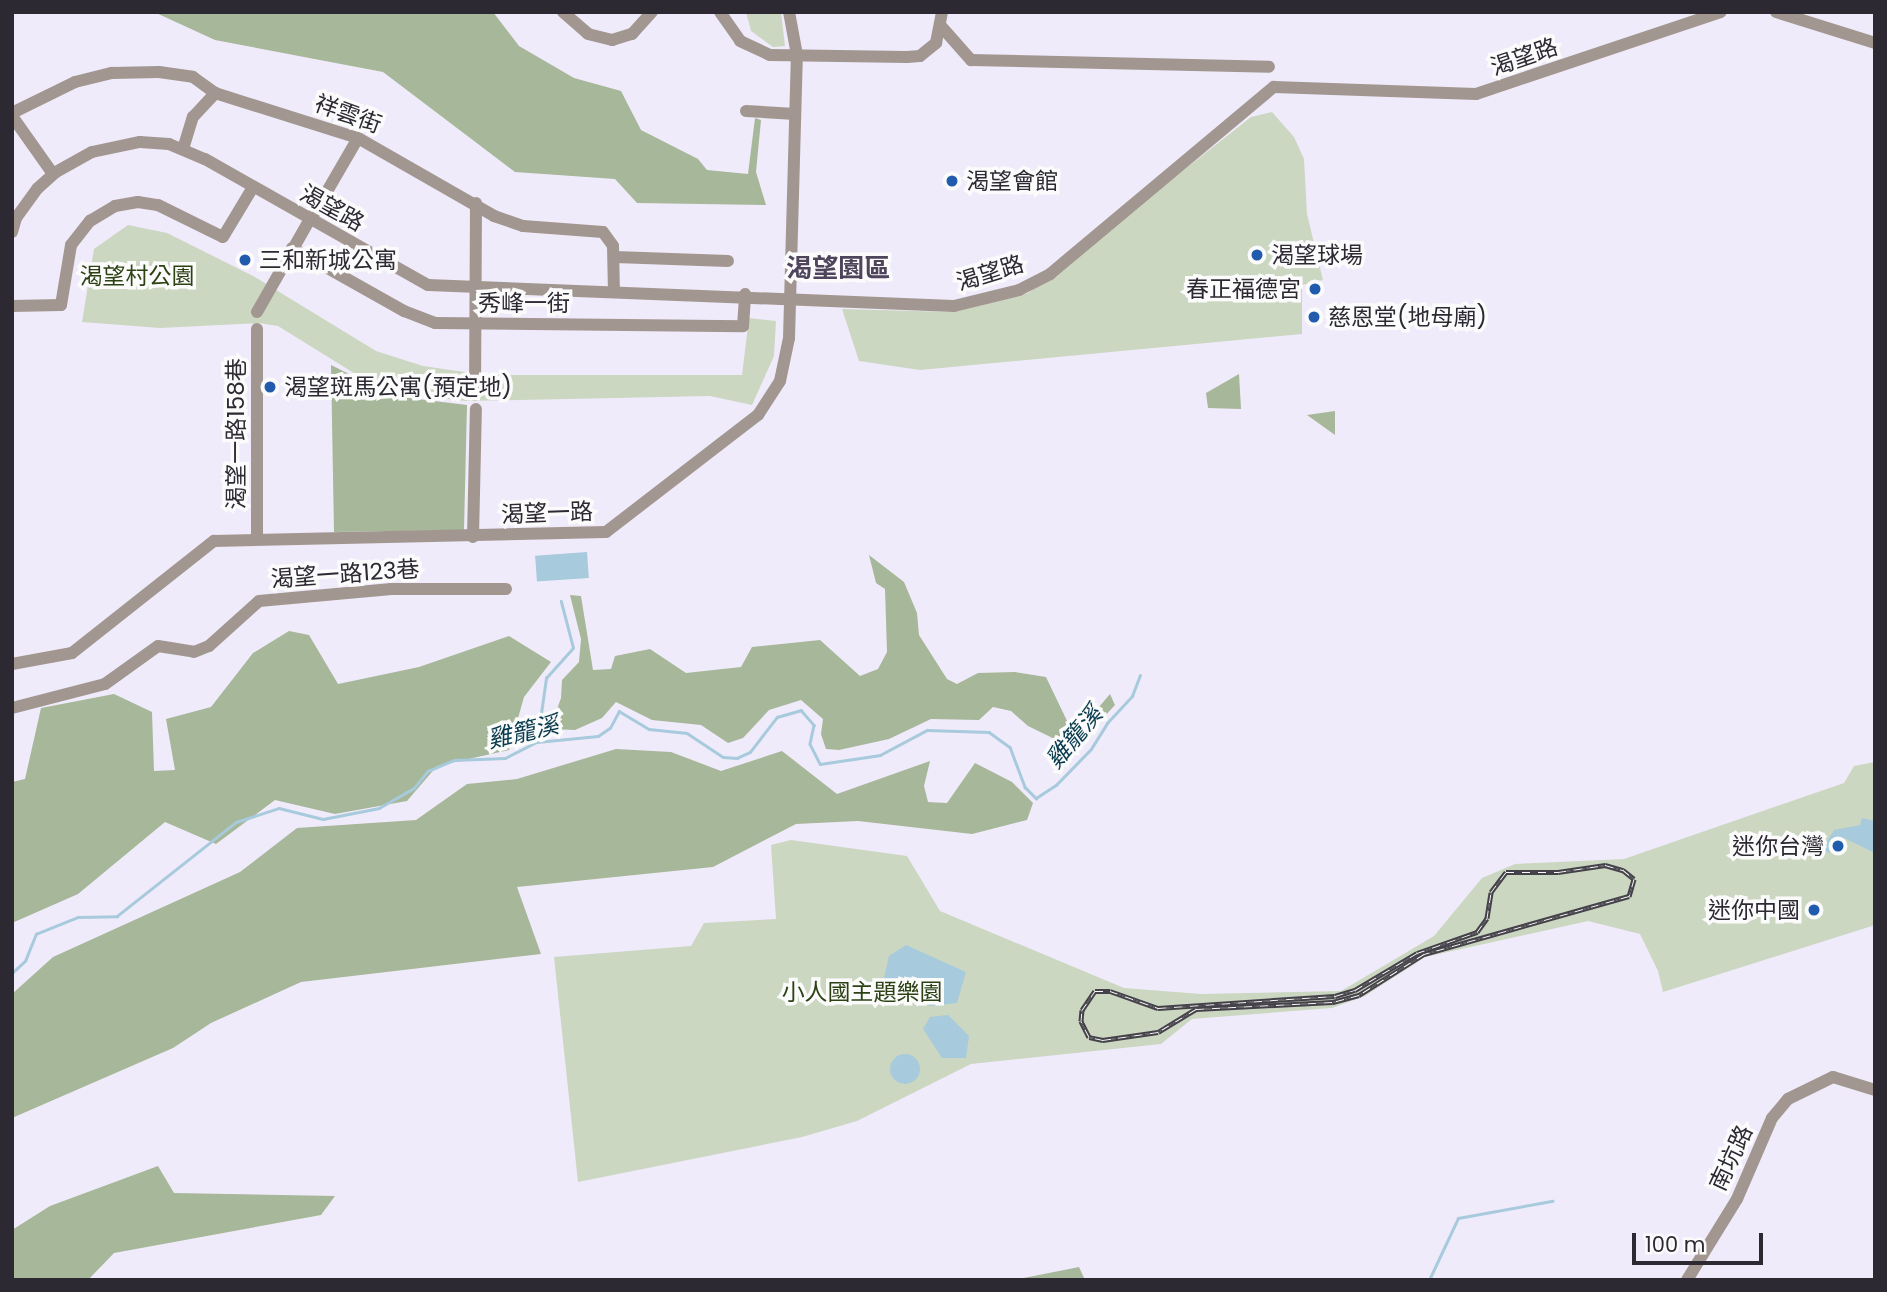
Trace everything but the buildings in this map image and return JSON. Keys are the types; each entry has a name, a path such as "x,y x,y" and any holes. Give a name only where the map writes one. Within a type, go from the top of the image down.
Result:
{"street":[{"path":"564,12 588,34 612,40 632,34 652,12"},
{"path":"720,12 740,41 770,55 920,56 936,43 941,19"},
{"name":"渴望一路","path":"12,664 72,653 209,539 474,537 597,529 606,532 649,492 758,415 774,395 789,338 797,55 789,12"},
{"name":"渴望路","path":"12,232 16,218 53,174 106,146 140,142 183,149 428,285 476,289 745,294 922,307 980,303 1050,274 1274,87 1476,94 1721,12"},
{"path":"1776,12 1875,43"},
{"path":"941,19 971,60 1269,67"},
{"name":"祥雲街","path":"12,115 62,88 112,74 159,72 193,77 215,93 358,138 523,226 603,232 615,257"},
{"path":"183,149 193,117 215,93"},
{"path":"746,111 795,114"},
{"path":"12,115 53,174"},
{"path":"257,312 358,138"},
{"path":"12,306 61,305 71,245 90,221 114,206 138,201 158,205 223,237 253,187"},
{"path":"475,396 476,203"},
{"name":"秀峰一街","path":"292,248 404,311 435,323 743,326 745,294"},
{"path":"614,292 615,257 728,261"},
{"name":"渴望一路158巷","path":"254,336 257,539"},
{"path":"474,537 475,409"},
{"name":"渴望一路123巷","path":"12,708 105,684 159,646 194,652 209,646 260,601 391,589 506,589"},
{"name":"南坑路","path":"1687,1280 1737,1199 1772,1118 1802,1090 1833,1077 1875,1090"}],"green space":[{"path":"154,12 493,12 519,46 574,78 621,91 641,130 698,159 707,170 748,174 755,118 761,120 756,172 766,205 637,203 615,179 515,172 383,72 215,40"},
{"path":"746,12 781,12 785,46 773,47 751,31"},
{"path":"1272,112 1294,137 1304,159 1307,214 1323,280 1302,285 1302,334 920,370 859,361 842,309 953,312 1028,293 1251,117"},
{"name":"渴望村公園","path":"128,225 167,233 253,276 376,351 423,366 485,375 742,375 749,318 776,321 774,356 752,405 710,396 466,401 395,393 357,375 278,326 259,323 160,328 82,322 94,249"},
{"path":"331,365 393,396 467,405 464,530 334,532"},
{"path":"1239,374 1241,409 1208,408 1206,393"},
{"path":"1335,411 1335,435 1307,415"},
{"path":"869,555 904,582 917,613 919,635 947,679 957,684 978,673 1015,672 1046,677 1069,725 1088,720 1110,694 1115,705 1075,749 1028,726 1011,711 993,707 979,720 931,719 889,739 839,750 826,749 821,734 823,719 801,700 769,710 743,738 728,743 701,725 652,720 616,702 602,718 575,730 550,729 561,698 562,680 579,662 581,639 570,595 581,596 593,670 611,669 615,656 650,649 686,673 741,667 752,647 820,640 860,676 878,669 887,652 885,589 876,583"},
{"path":"289,631 309,635 338,684 419,667 509,636 551,662 524,697 509,750 437,766 407,801 335,814 275,800 216,844 165,822 78,894 12,923 12,782 25,779 41,708 114,694 152,712 154,771 175,770 166,719 211,707 253,653"},
{"path":"616,749 671,752 721,771 782,751 837,794 930,761 924,786 928,802 947,803 975,763 1012,782 1033,803 1027,820 972,834 858,821 796,824 713,867 517,887 541,954 301,982 211,1023 173,1048 12,1118 12,994 53,957 240,872 297,828 416,820 467,784 517,779"},
{"name":"小人國主題樂園","path":"1875,762 1875,925 1663,992 1658,971 1640,934 1588,921 1425,957 1365,996 1332,1008 1192,1019 1161,1044 971,1064 857,1121 802,1137 578,1182 554,957 691,946 704,923 776,919 771,845 791,840 907,856 940,911 1124,988 1201,994 1341,991 1434,936 1482,878 1515,864 1624,859 1844,783 1854,766"},
{"path":"158,1166 174,1193 335,1196 321,1215 114,1253 88,1280 12,1280 12,1230 50,1206"},
{"path":"1079,1267 1085,1280 1014,1280"}],"water":[{"path":"587,552 589,578 537,582 535,556"},
{"path":"1862,818 1875,821 1875,853 1844,838 1830,853 1822,849 1834,830 1860,825"},
{"path":"906,945 966,972 957,1003 930,1006 902,989 890,991 884,978 889,956"},
{"path":"948,1015 969,1036 966,1058 942,1058 923,1029 930,1017"},
{"path":"905,1054 916,1058 920,1069 916,1080 905,1084 894,1080 890,1069 894,1058"}],"waterway":[{"path":"537,742 546,678 573,648 561,602"},
{"name":"雞籠溪","path":"12,973 25,961 36,934 78,917 117,916 236,822 279,808 323,819 379,808 414,788 428,771 454,760 505,758 537,742 598,736 610,728 619,711 649,729 687,733 723,757 737,758 750,752 777,717 801,710 814,725 810,744 820,764 880,755 927,730 989,732 1010,747 1025,787 1036,798 1056,785 1091,749 1107,723 1132,696 1140,675"},
{"path":"1429,1280 1458,1218 1552,1201"}],"railway":[{"path":"1605,865 1623,870 1634,879 1629,896 1424,954 1359,995 1332,1002 1196,1009 1158,1032 1103,1040 1089,1037 1081,1021 1082,1010 1095,991 1110,991 1158,1008 1335,996 1355,990 1417,953 1477,932 1487,918 1491,892 1506,872 1558,872 1605,865"}],"place":[{"name":"渴望會館","path":"952,181"},
{"name":"渴望球場","path":"1257,255"},
{"name":"三和新城公寓","path":"245,260"},
{"name":"春正福德宮","path":"1315,289"},
{"name":"慈恩堂(地母廟)","path":"1314,317"},
{"name":"渴望斑馬公寓(預定地)","path":"270,387"},
{"name":"迷你台灣","path":"1838,846"},
{"name":"迷你中國","path":"1814,910"}],"district":[{"name":"渴望園區","path":"838,269"}]}
